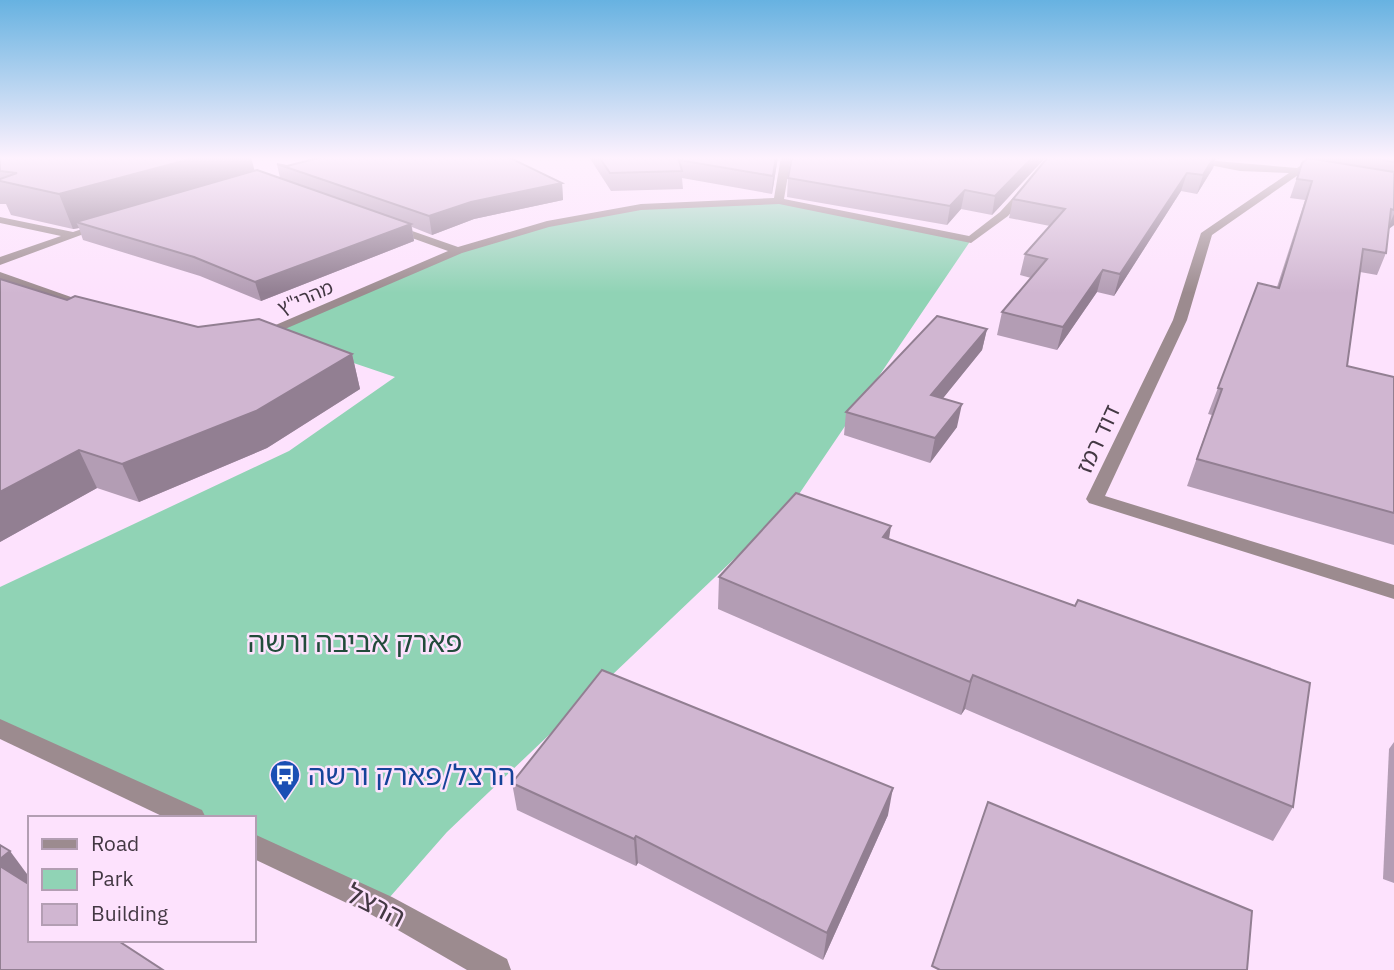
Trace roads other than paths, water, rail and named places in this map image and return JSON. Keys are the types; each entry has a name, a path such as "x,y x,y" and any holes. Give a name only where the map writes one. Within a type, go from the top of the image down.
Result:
{"street":[{"name":"מהרי\"ץ","path":"250,337 458,251 547,224 595,214 676,203 714,202"},
{"name":"מהרי\"ץ","path":"785,202 971,240 1014,202"},
{"name":"דוד רמז","path":"1252,202 1207,233 1180,320 1095,499 1394,592"},
{"path":"0,220 72,234"},
{"path":"0,261 116,221"},
{"path":"380,223 458,251"},
{"path":"0,276 100,312"},
{"path":"0,728 189,816"},
{"name":"הרצל","path":"256,847 382,906 496,970"}],"place":[{"name":"הרצל/פארק ורשה","path":"285,802"}],"park label":[{"name":"פארק אביבה ורשה","path":"355,642"}]}
